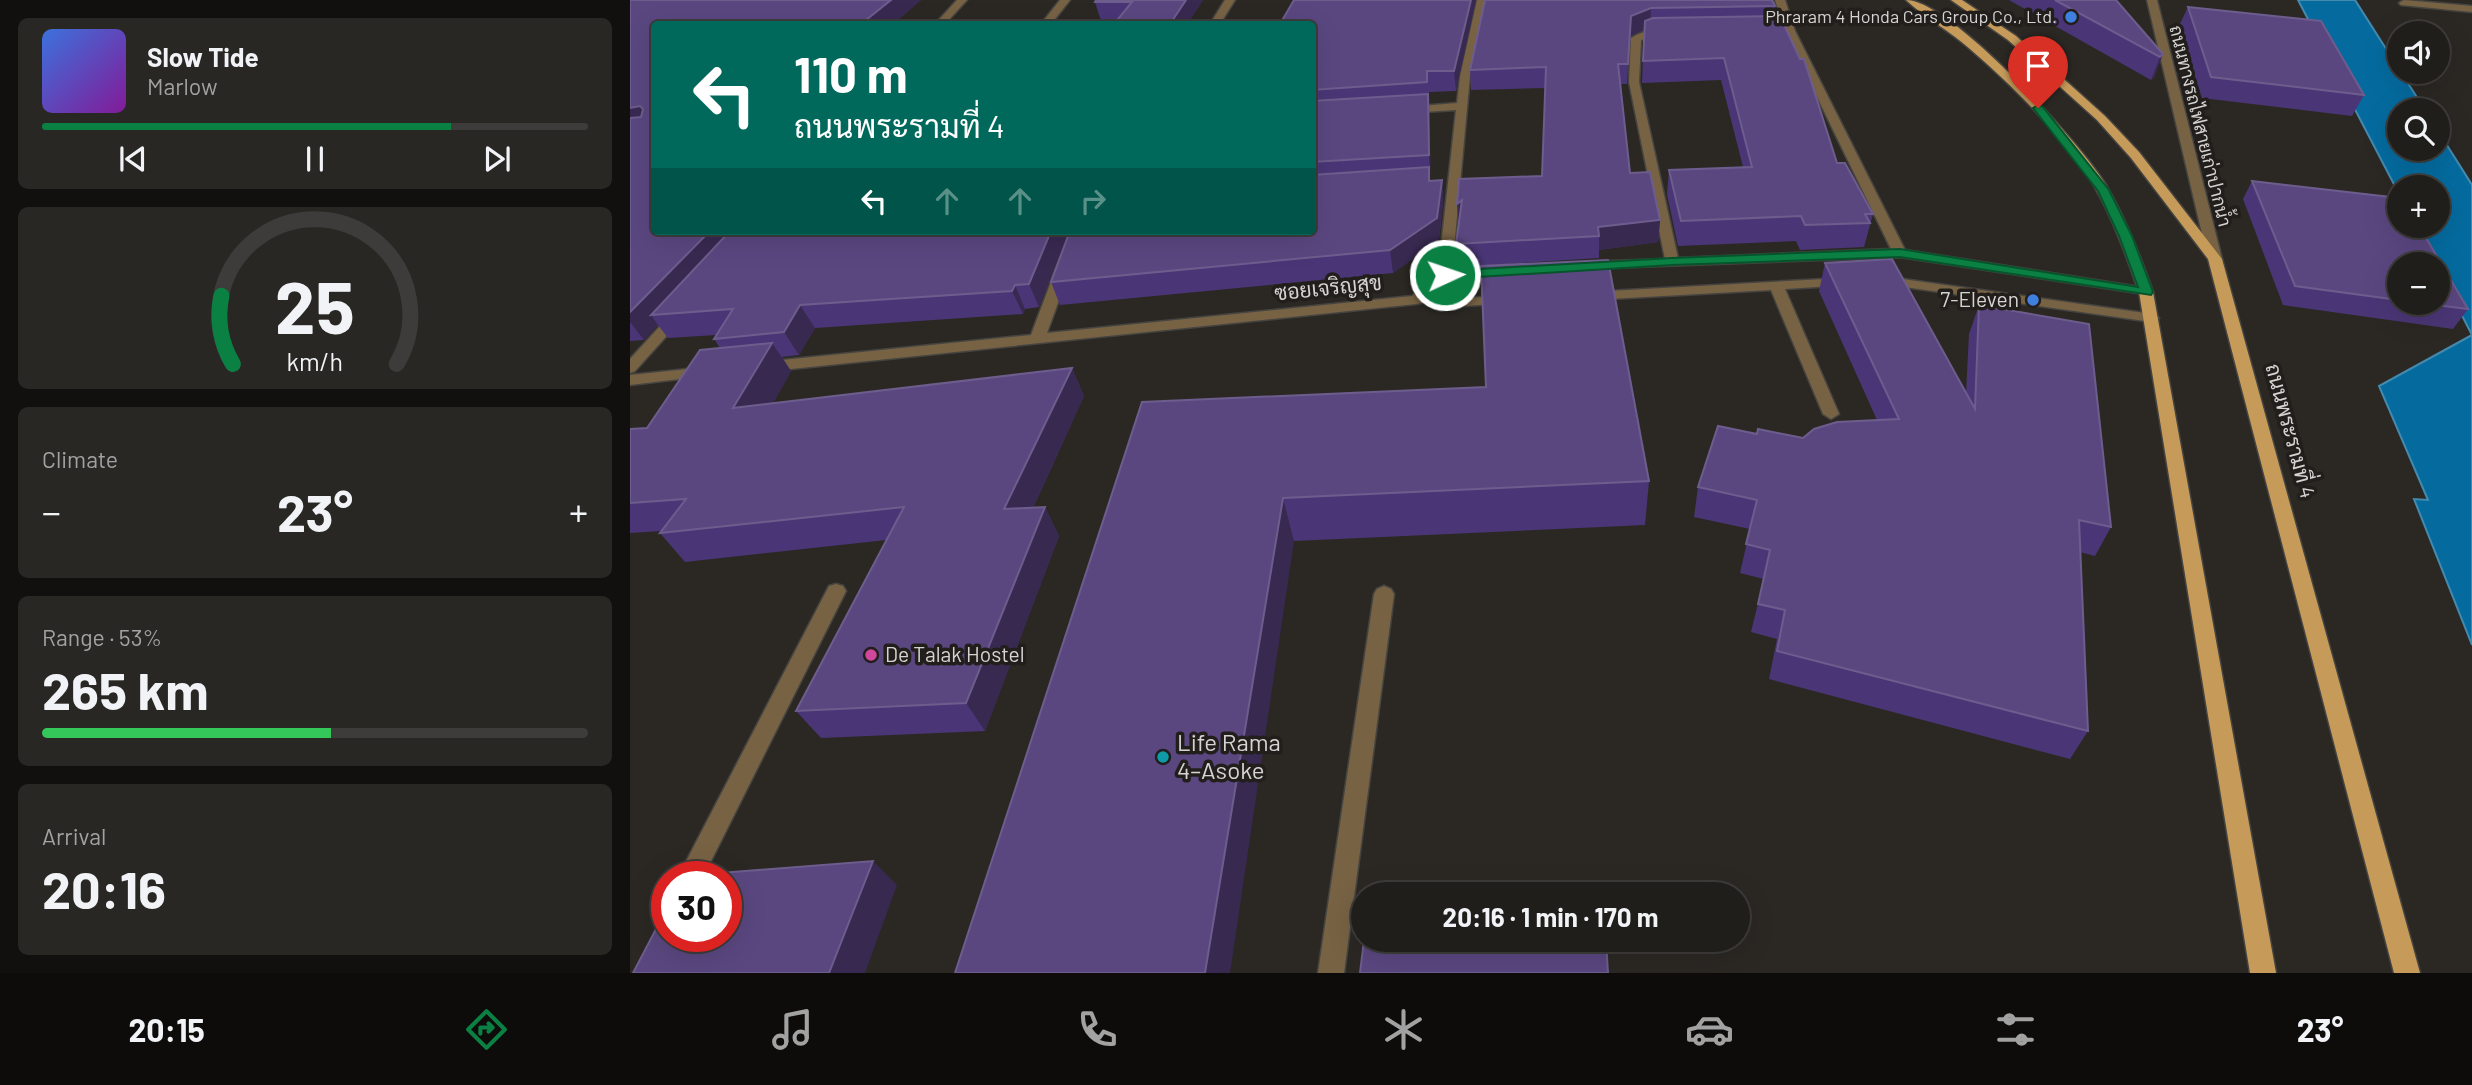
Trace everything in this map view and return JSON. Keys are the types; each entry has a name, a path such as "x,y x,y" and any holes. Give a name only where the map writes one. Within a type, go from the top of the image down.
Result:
{"main road":[{"path":"1911,0 1969,42 2006,76 2072,149 2103,190 2126,236 2146,292 2152,318 2263,973"},
{"name":"ถนนพระรามที่ 4","path":"1956,0 2012,38 2101,118 2135,155 2215,259 2407,973"}],"street":[{"path":"943,21 962,0"},
{"path":"1048,21 1065,0"},
{"path":"1217,21 1230,0"},
{"path":"1482,0 1465,76 1448,182 1445,275 1525,270"},
{"path":"1780,0 1784,31 1900,253"},
{"name":"ถนนทางรถไฟสายเก่าปากน้ำ","path":"2152,0 2215,259"},
{"path":"2404,3 2472,9"},
{"path":"1672,261 1634,82 1636,38 1650,33 1675,33"},
{"path":"1394,111 1462,106"},
{"path":"1037,339 1076,235"},
{"path":"1565,268 1672,261 1900,253 2146,292"},
{"name":"ซอยเจริญสุข","path":"752,368 1416,300 1445,275"},
{"path":"1572,297 1894,280 2152,318"},
{"path":"1776,286 1831,414"},
{"path":"1464,302 1518,299"},
{"path":"630,368 684,309"},
{"path":"630,380 725,370"},
{"path":"698,861 836,591"},
{"path":"1331,973 1384,594"}],"water":[{"path":"2298,0 2355,0 2387,50 2387,84 2408,84 2417,98 2387,98 2387,161 2450,161 2450,150 2472,185 2472,335 2450,292 2450,252 2429,252 2422,238 2450,238 2450,175 2389,175"},
{"path":"2472,335 2472,645 2414,499 2428,500 2379,386"}],"building":[{"path":"630,0 891,0 865,21 651,21 651,235 706,235 630,312 630,118 641,117 643,109 640,106 630,108"},
{"path":"1186,0 1172,21 1116,21 1132,2 1095,2"},
{"path":"1294,0 1471,0 1454,71 1427,71 1427,82 1316,90 1316,21 1282,21"},
{"path":"1485,0 1772,0 1775,6 1651,8 1631,16 1628,64 1618,64 1630,173 1650,172 1660,220 1598,227 1599,236 1456,244 1462,200 1457,204 1459,179 1542,176 1546,67 1470,70"},
{"path":"2055,0 2116,0 2163,54 2160,57"},
{"path":"2188,7 2321,21 2364,95 2211,77"},
{"path":"1780,16 1800,59 1804,59 1837,163 1845,163 1873,214 1865,214 1870,223 1805,225 1801,216 1681,221 1669,170 1752,167 1724,58 1643,61 1645,21 1653,18"},
{"path":"1428,94 1429,155 1316,162 1316,101"},
{"path":"1429,167 1429,181 1442,180 1437,218 1390,250 1051,282 1069,235 1316,235 1316,175"},
{"path":"2252,181 2387,197 2387,238 2426,238 2434,252 2387,252 2387,298 2295,286"},
{"path":"726,235 1049,235 1029,284 1015,285 1012,291 800,305 784,332 714,339 733,309 651,315"},
{"path":"1892,259 1975,409 1979,305 2089,324 2111,527 2079,520 2088,731 1777,651 1785,610 1758,604 1770,550 1746,544 1757,500 1698,487 1718,426 1757,434 1758,429 1803,438 1814,429 1837,422 1899,419 1825,263"},
{"name":"Life Rama 4–Asoke","path":"1608,260 1649,481 1283,498 1205,973 955,973 1142,402 1486,387 1481,266"},
{"path":"2450,279 2468,309 2450,307"},
{"path":"772,343 733,408 1072,368 1004,509 1045,507 966,703 796,711 904,507 660,533 686,499 630,503 630,429 647,428 700,350"},
{"path":"873,861 829,973 633,973 651,939 651,952 742,952 742,871"},
{"path":"1363,952 1607,952 1608,973 1360,973"}],"place":[{"name":"Phraram 4 Honda Cars Group Co., Ltd.","path":"2071,17"},
{"name":"7-Eleven","path":"2033,300"},
{"name":"De Talak Hostel","path":"871,655"},
{"name":"Life Rama 4–Asoke","path":"1163,757"}],"route":[{"path":"1445,275 1672,261 1900,253 2146,292 2126,236 2103,190 2038,108"}]}
